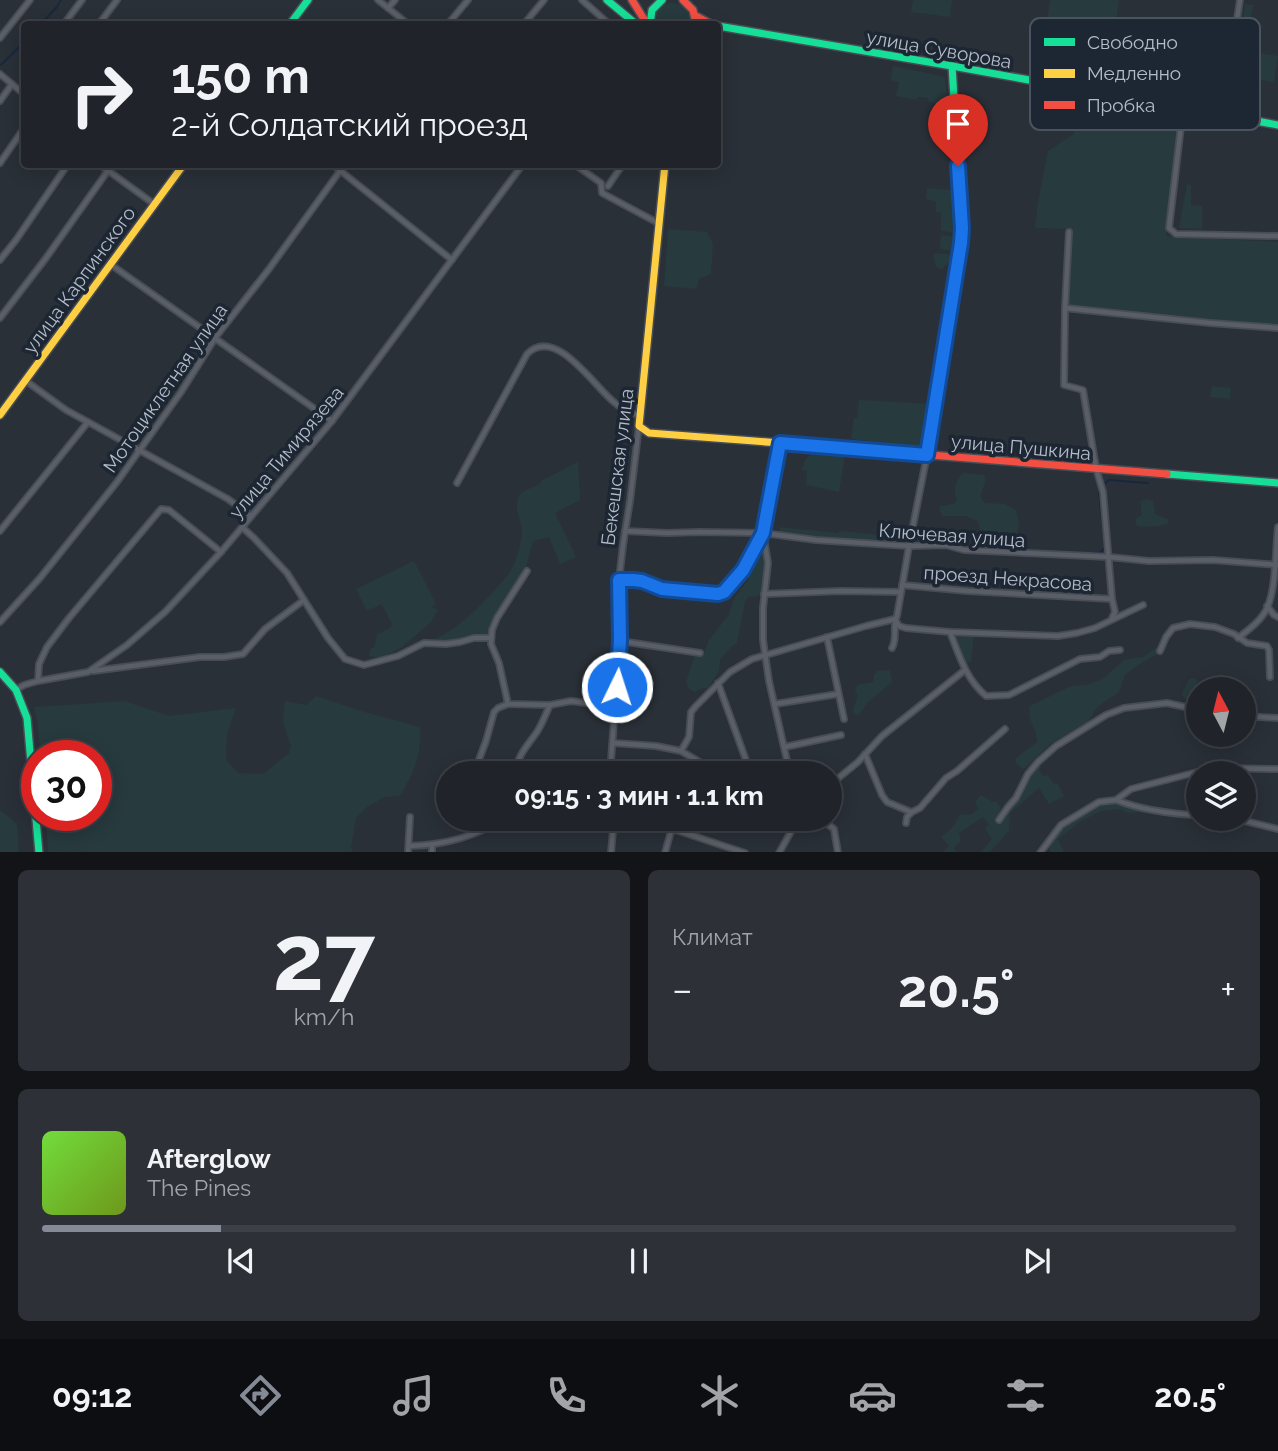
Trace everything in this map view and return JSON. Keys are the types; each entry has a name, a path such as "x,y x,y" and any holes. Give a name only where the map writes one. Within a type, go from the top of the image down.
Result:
{"main road":[{"path":"292,21 308,0"},
{"path":"607,0 630,21"},
{"path":"632,0 646,21"},
{"path":"649,21 655,6 663,0"},
{"path":"683,0 694,11 696,20"},
{"name":"улица Суворова","path":"721,27 1030,80"},
{"path":"927,455 962,228 952,66"},
{"name":"улица Суворова","path":"1260,122 1278,125"},
{"name":"улица Карпинского","path":"0,415 181,168"},
{"name":"Бекешская улица","path":"639,426 665,168"},
{"name":"улица Пушкина","path":"639,426 649,433 1278,483"},
{"path":"0,673 16,690 27,718 39,852"}],"street":[{"path":"0,38 30,0"},
{"path":"66,21 82,0"},
{"path":"101,21 117,0"},
{"path":"378,0 404,21"},
{"path":"388,8 395,0"},
{"path":"450,21 468,0"},
{"path":"526,21 544,0"},
{"path":"582,0 606,21"},
{"path":"1237,18 1240,0"},
{"path":"0,74 21,91"},
{"path":"0,100 12,84"},
{"path":"1181,130 1170,231 1176,234 1278,236"},
{"path":"0,163 21,132"},
{"path":"0,260 65,168"},
{"path":"103,168 155,204"},
{"path":"337,168 452,260"},
{"name":"Мотоциклетная улица","path":"0,622 117,482 181,392 215,338 342,168"},
{"name":"улица Тимирязева","path":"16,690 38,681 88,672 127,645 165,612 221,552 332,421 520,168"},
{"path":"580,168 601,183 603,193 659,223"},
{"path":"608,186 620,168"},
{"path":"0,318 107,172"},
{"path":"1069,232 1064,385 1083,390 1096,468 1103,492 1115,612 1112,619"},
{"path":"110,264 332,421"},
{"path":"1065,307 1278,328"},
{"path":"457,483 527,354 538,346 561,352 581,368 615,404 640,416"},
{"path":"26,381 66,410 228,499 251,516"},
{"path":"0,531 88,422"},
{"name":"Бекешская улица","path":"611,761 620,640 619,580 639,426"},
{"path":"619,580 642,581 662,589 718,594 724,592 743,570 763,533 780,443"},
{"path":"892,648 896,641 895,619 927,455"},
{"path":"38,681 38,664 47,647 161,509 169,510 221,552"},
{"path":"242,527 287,573 328,638 345,659 365,665 398,656 424,643 446,644 491,636"},
{"path":"1238,638 1265,614 1277,564 1278,527"},
{"name":"Ключевая улица","path":"625,530 763,533 816,540 908,546 946,545 964,550 1149,561 1213,560 1277,564"},
{"path":"763,533 768,563 763,640 769,681 788,761"},
{"path":"508,704 491,636 497,618 527,571"},
{"name":"проезд Некрасова","path":"902,585 1112,599"},
{"name":"проезд Некрасова","path":"764,594 901,592"},
{"path":"88,672 243,654 265,629 304,600"},
{"path":"895,619 900,626 906,628 1058,636 1105,625 1143,605"},
{"path":"1267,606 1278,617"},
{"path":"681,751 689,737 691,712 730,672 752,659 895,619"},
{"path":"1160,651 1173,628 1190,624 1215,627 1234,634 1247,643 1267,646 1270,677"},
{"path":"950,632 965,670 978,690 986,696 1009,695 1080,659 1120,650"},
{"path":"827,637 844,719"},
{"path":"620,640 700,653"},
{"path":"842,775 882,736 965,670"},
{"path":"718,683 746,761"},
{"path":"775,704 838,694"},
{"path":"478,761 494,712 508,704 550,705 571,701 615,707"},
{"path":"999,820 1038,762 1056,746 1106,715 1124,708 1167,703 1186,707"},
{"path":"518,761 523,750 539,730 550,705"},
{"path":"1256,717 1278,718"},
{"path":"906,823 907,817 920,808 946,778 1005,729"},
{"path":"785,747 841,735"},
{"path":"613,743 681,751 698,761"},
{"path":"865,754 887,802 912,812"},
{"path":"1116,800 1131,789 1213,768 1278,769"},
{"path":"1040,852 1061,825 1099,802 1116,800 1186,814"},
{"path":"410,817 409,849 480,831"},
{"path":"1256,824 1278,829"},
{"path":"665,852 671,831 676,830 745,852"},
{"path":"611,852 613,831"},
{"path":"779,852 792,831"},
{"path":"834,831 838,852"},
{"path":"432,845 432,852"},
{"path":"1044,846 1048,852"}],"green space":[{"path":"913,0 952,0 950,17 911,12"},
{"path":"1050,0 1119,0 1117,18 1047,18"},
{"path":"669,3 678,4 685,8 690,21 655,21 662,6"},
{"path":"1245,4 1253,5 1251,18 1243,18"},
{"path":"1260,53 1278,56 1274,82 1260,80"},
{"path":"893,66 942,76 945,79 948,107 929,102 928,98 918,97 916,100 896,96 899,82 891,80"},
{"path":"1075,130 1178,130 1166,236 1278,242 1278,327 1210,323 1068,306 1071,229 1035,228 1048,151 1074,134"},
{"path":"1187,184 1191,185 1191,205 1202,206 1202,229 1179,228"},
{"path":"927,188 953,190 956,233 941,231 941,213 936,212 936,202 926,199"},
{"path":"668,229 707,232 713,244 711,274 699,279 696,289 664,286"},
{"path":"941,235 955,237 953,251 940,249"},
{"path":"933,254 956,255 942,269 936,267"},
{"path":"1212,386 1231,388 1230,399 1210,397"},
{"path":"859,400 931,404 926,447 851,439"},
{"path":"811,452 845,455 839,492 806,485 807,471 802,470"},
{"path":"578,462 580,500 555,513 576,557 560,564 549,537 533,541 526,567 496,615 488,635 445,642 431,641 465,620 509,573 518,555 522,535 517,508 521,493"},
{"path":"962,473 984,475 986,480 980,496 985,503 1005,504 1016,510 1019,523 1016,540 989,543 980,530 978,521 965,516 942,516 940,506 954,504 957,500 955,486"},
{"path":"1140,501 1153,501 1155,514 1169,520 1168,523 1149,527 1137,526 1135,519 1142,515"},
{"path":"780,527 889,536 888,543 779,532"},
{"path":"755,536 769,536 767,566 759,596 748,597 745,602 737,643 720,660 719,671 708,688 695,692 689,689 686,682 695,654 704,652 709,640 729,614 734,598 749,579 752,541"},
{"path":"414,561 436,604 431,607 438,609 431,622 402,647 381,658 369,656 370,650 375,646 377,634 390,628 392,624 382,604 367,611 356,589"},
{"path":"974,635 971,662 965,663 956,636"},
{"path":"1160,645 1158,654 1125,675 1119,692 1097,707 1088,721 1050,744 1025,768 1016,763 1016,758 1037,742 1029,716 1030,706 1071,686 1086,685 1103,679 1124,660 1143,657"},
{"path":"878,671 890,671 892,682 867,703 859,715 854,714 857,685 873,682"},
{"path":"316,696 420,727 418,754 405,787 400,796 385,797 368,806 356,818 351,848 353,852 48,852 47,831 112,831 112,740 39,740 34,707 124,701 169,716 236,708 227,734 226,760 238,773 263,774 289,753 291,746 283,722 285,701 307,705"},
{"path":"1039,764 1039,770 1044,777 1047,775 1054,784 1057,783 1064,796 1049,804 1039,788 1010,813 1009,831 990,852 981,852 992,839 985,829 989,825 983,817 959,833 961,841 954,848 957,852 943,852 949,846 941,837 953,827 960,814 971,815 978,809 975,802 981,795 996,801 1001,808 997,817 997,823 1000,823 1004,814 1018,800 1030,775"},
{"path":"1112,802 1148,811 1101,811 1081,821 1058,839 1064,852 1050,852 1052,838 1061,828 1101,804"},
{"path":"0,810 17,824 19,852 0,852"}],"waterway":[{"path":"44,21 61,0"},
{"path":"1,65 21,45"},
{"path":"1104,484 1109,480 1148,483"},
{"path":"1087,554 1100,553 1105,547 1100,490"}],"traffic: fast":[{"path":"292,21 308,0"},
{"path":"607,0 632,21"},
{"path":"650,21 652,10 662,0"},
{"path":"721,27 1030,80"},
{"path":"927,455 962,228 952,66"},
{"path":"1260,122 1278,125"},
{"path":"1167,474 1278,483"},
{"path":"0,672 16,690 27,718 39,852"}],"traffic: slow":[{"path":"0,415 181,168"},
{"path":"665,168 639,426 649,433 780,443"}],"traffic: jam":[{"path":"632,0 645,21"},
{"path":"683,0 693,10 695,21"},
{"path":"696,16 705,21"},
{"path":"780,443 1167,474"}],"route":[{"path":"617,687 620,640 619,580 642,581 662,589 718,594 724,592 743,570 763,533 780,443 927,455 961,243 958,166"}]}
